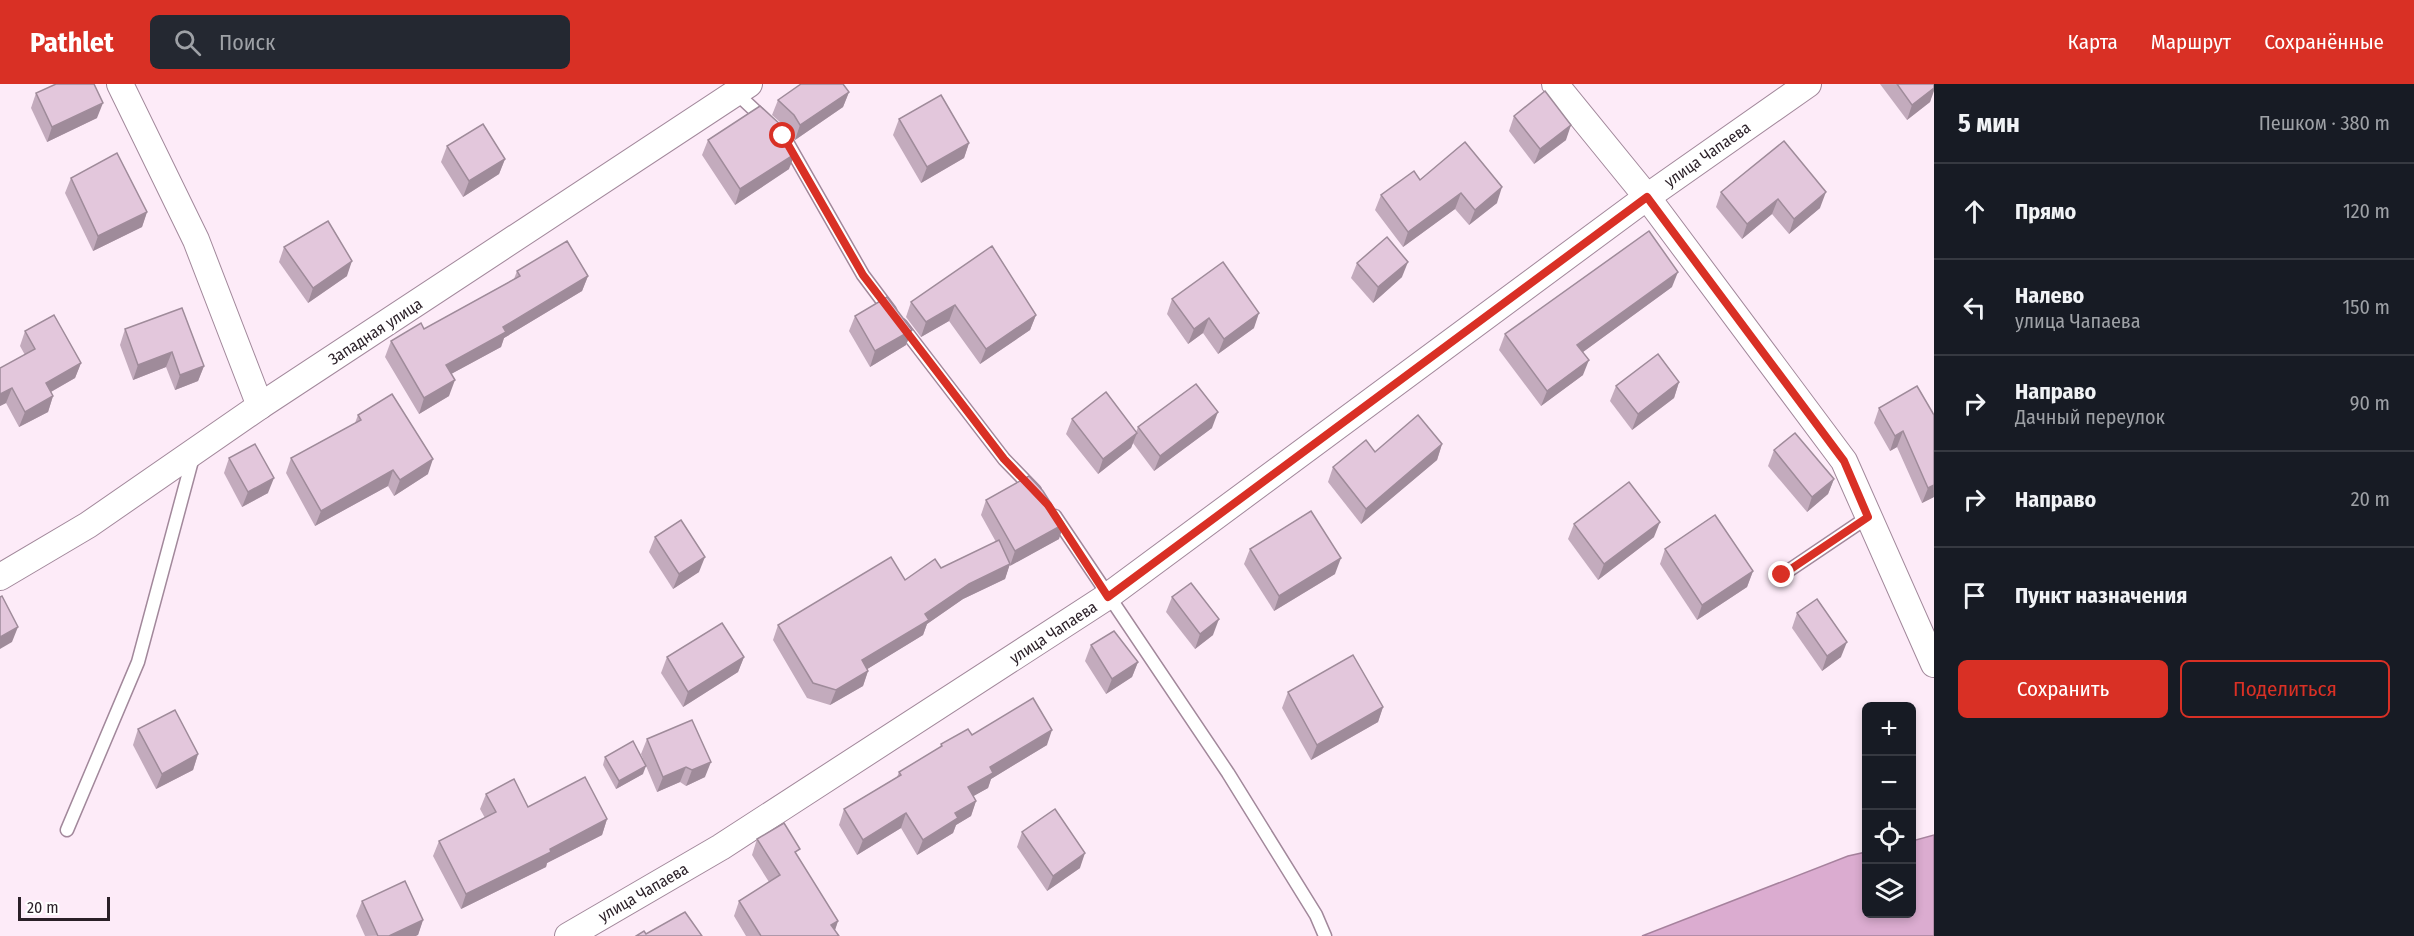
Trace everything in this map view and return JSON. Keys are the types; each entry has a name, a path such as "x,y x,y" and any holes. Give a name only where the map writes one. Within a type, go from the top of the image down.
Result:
{"street":[{"path":"120,84 195,240 260,406"},
{"path":"1554,84 1647,197 1844,461 1934,664"},
{"name":"улица Чапаева","path":"568,936 721,847 1108,597 1647,197 1808,84"},
{"name":"Западная улица","path":"0,577 88,525 260,406 738,87"}],"lane":[{"path":"738,87 783,136 863,275 1004,459 1044,501 1228,773 1316,915 1325,936"},
{"path":"67,830 138,662 193,454"},
{"path":"1782,575 1868,517"}],"shaded area":[{"path":"1934,835 1934,936 1642,936 1848,856 1862,853 1862,918 1916,918 1916,840"}],"building":[{"path":"56,84 94,84 103,103 52,127 36,93"},
{"path":"801,84 843,84 849,92 800,125 794,115 778,100"},
{"path":"1897,84 1934,84 1934,88 1912,105"},
{"path":"1545,91 1571,125 1540,149 1514,116"},
{"path":"941,95 969,143 927,167 899,119"},
{"path":"760,106 782,126 787,134 784,136 795,154 740,189 708,140"},
{"path":"483,124 505,159 469,181 447,146"},
{"path":"1784,141 1826,192 1794,219 1778,199 1747,224 1721,192"},
{"path":"1465,142 1502,187 1475,210 1461,193 1408,232 1381,195 1414,171 1420,180"},
{"path":"117,153 147,212 98,236 71,178"},
{"path":"328,221 352,261 313,288 284,247"},
{"path":"1649,231 1678,272 1577,345 1589,360 1547,391 1505,334"},
{"path":"1387,237 1408,262 1378,287 1357,263"},
{"path":"567,241 588,276 503,327 506,332 446,365 455,380 424,398 391,341 421,323 424,329 520,276 517,271"},
{"path":"992,246 1036,315 986,349 955,305 926,322 911,302"},
{"path":"1223,262 1259,313 1224,339 1209,318 1194,329 1172,299"},
{"path":"887,297 912,330 875,351 855,316"},
{"path":"182,308 204,366 180,375 172,352 138,365 125,329"},
{"path":"54,315 81,363 46,383 53,396 25,412 12,388 0,394 0,368 35,349 25,331"},
{"path":"1658,354 1679,382 1638,414 1616,386"},
{"path":"1196,384 1218,412 1160,456 1138,427"},
{"path":"1917,386 1934,415 1934,485 1928,488 1903,431 1895,436 1879,408"},
{"path":"1106,392 1137,433 1103,459 1072,419"},
{"path":"392,394 433,459 400,480 393,470 321,511 291,458 361,420 358,415"},
{"path":"1418,415 1442,444 1366,509 1333,467 1366,440 1375,452"},
{"path":"1795,433 1834,479 1812,497 1774,450"},
{"path":"255,444 274,478 248,492 229,458"},
{"path":"1029,476 1043,491 1064,524 1015,551 986,500"},
{"path":"1629,482 1660,522 1604,564 1574,524"},
{"path":"1311,511 1341,558 1279,596 1250,549"},
{"path":"1715,515 1753,571 1702,605 1665,549"},
{"path":"681,520 705,557 679,574 655,537"},
{"path":"999,540 1010,564 969,584 925,614 929,620 862,660 868,671 836,690 813,683 778,625 891,557 905,580 935,559 941,568"},
{"path":"1191,583 1219,619 1200,634 1172,597"},
{"path":"2,596 18,627 0,637 0,597"},
{"path":"1817,599 1847,642 1827,656 1797,613"},
{"path":"722,623 744,657 688,692 667,657"},
{"path":"1114,631 1138,662 1112,679 1091,645"},
{"path":"1353,655 1383,707 1317,745 1288,692"},
{"path":"1033,698 1052,730 990,767 993,773 968,787 976,801 955,813 958,818 923,840 906,813 863,840 844,809 901,775 899,772 942,746 941,744 968,729 972,735"},
{"path":"175,710 198,754 162,774 138,729"},
{"path":"692,720 711,762 692,770 686,767 663,777 647,739"},
{"path":"633,741 646,766 619,781 605,757"},
{"path":"585,777 607,819 550,849 551,852 466,894 439,841 496,812 486,794 514,779 528,807"},
{"path":"1055,809 1085,853 1053,876 1022,832"},
{"path":"784,823 800,849 795,852 838,921 831,925 839,936 761,936 739,901 780,875 757,839"},
{"path":"405,881 423,920 389,936 378,936 362,901"},
{"path":"685,912 702,936 636,936 644,931 646,934"}],"route":[{"path":"783,136 863,275 1004,459 1048,505 1108,597 1647,197 1844,461 1868,517 1782,575"}]}
